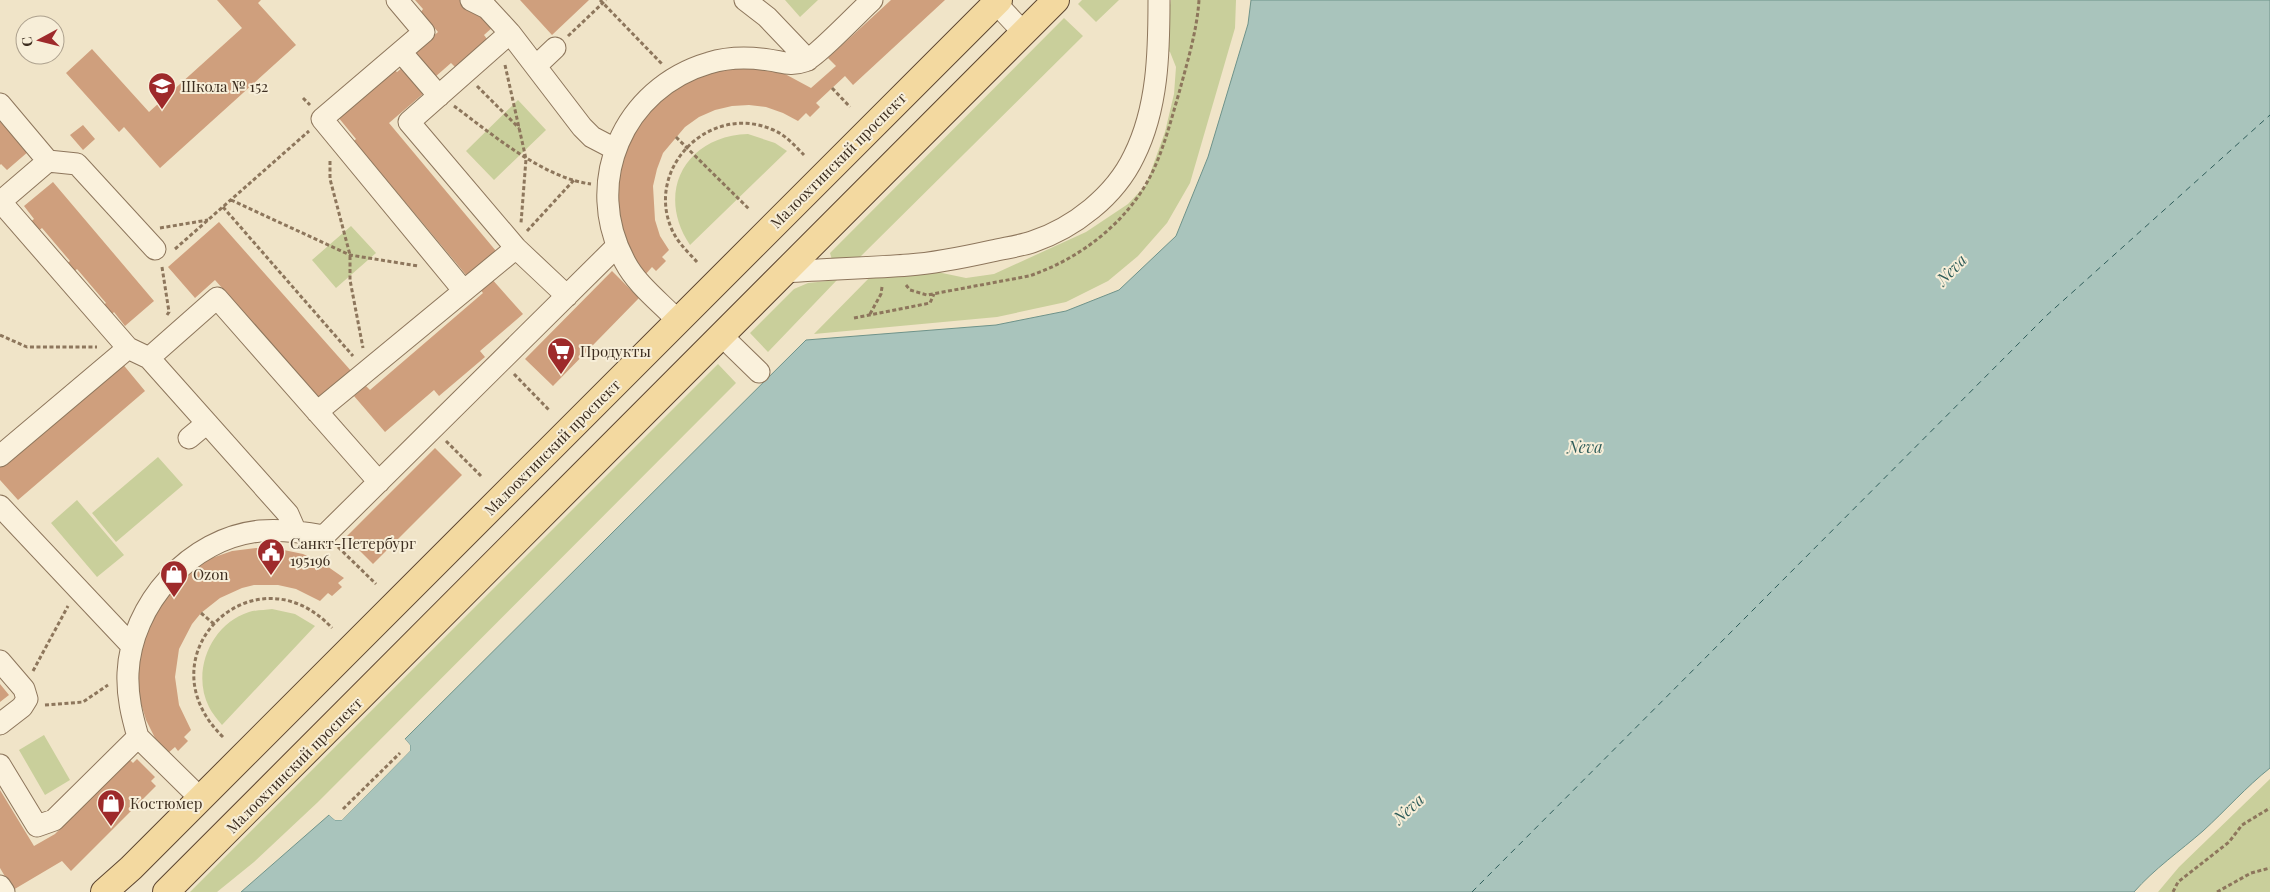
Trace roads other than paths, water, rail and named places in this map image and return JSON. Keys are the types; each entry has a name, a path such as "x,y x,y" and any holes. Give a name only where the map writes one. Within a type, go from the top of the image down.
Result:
{"main road":[{"name":"Малоохтинский проспект","path":"166,892 1056,0"},
{"name":"Малоохтинский проспект","path":"104,892 678,321 996,1"}],"street":[{"path":"396,0 424,32 326,125 464,291"},
{"path":"745,0 767,18 808,60"},
{"path":"678,321 634,276 617,246 610,225 608,186 615,149 631,117 642,104 674,77 692,68 730,58 750,58 789,65 808,60 872,0"},
{"path":"784,272 911,265 963,257 1032,242 1064,227 1090,210 1117,183 1135,156 1153,100 1159,40 1159,0"},
{"path":"996,1 1024,32"},
{"path":"484,3 505,38 536,66 582,127 592,137 615,149"},
{"path":"505,38 409,122 567,296"},
{"path":"536,66 555,48"},
{"path":"401,52 439,96"},
{"path":"0,104 48,161 77,164 161,255"},
{"path":"48,161 0,202 128,348 150,358 288,514 295,530"},
{"path":"318,412 518,244"},
{"path":"200,798 138,737 129,705 128,673 132,646 145,612 165,582 192,558 224,540 259,531 295,530 324,536 617,246"},
{"path":"150,358 217,298 379,482"},
{"path":"722,336 759,372"},
{"path":"0,456 128,348"},
{"path":"189,438 207,423"},
{"path":"0,506 76,589 132,646"},
{"path":"0,661 23,698 0,724"},
{"path":"0,765 37,826 54,820 138,737"},
{"path":"0,886 4,892"}],"water":[{"name":"Neva","path":"1251,0 2270,0 2270,768 2134,892 241,892 329,815 335,820 342,820 410,751 410,745 405,739 806,340 996,325 1066,311 1119,290 1176,236 1208,157 1248,24"}],"place":[{"name":"Школа № 152","path":"162,110"},
{"name":"Продукты","path":"561,375"},
{"name":"Санкт-Петербург 195196","path":"271,576"},
{"name":"Ozon","path":"174,598"},
{"name":"Костюмер","path":"111,827"}]}
